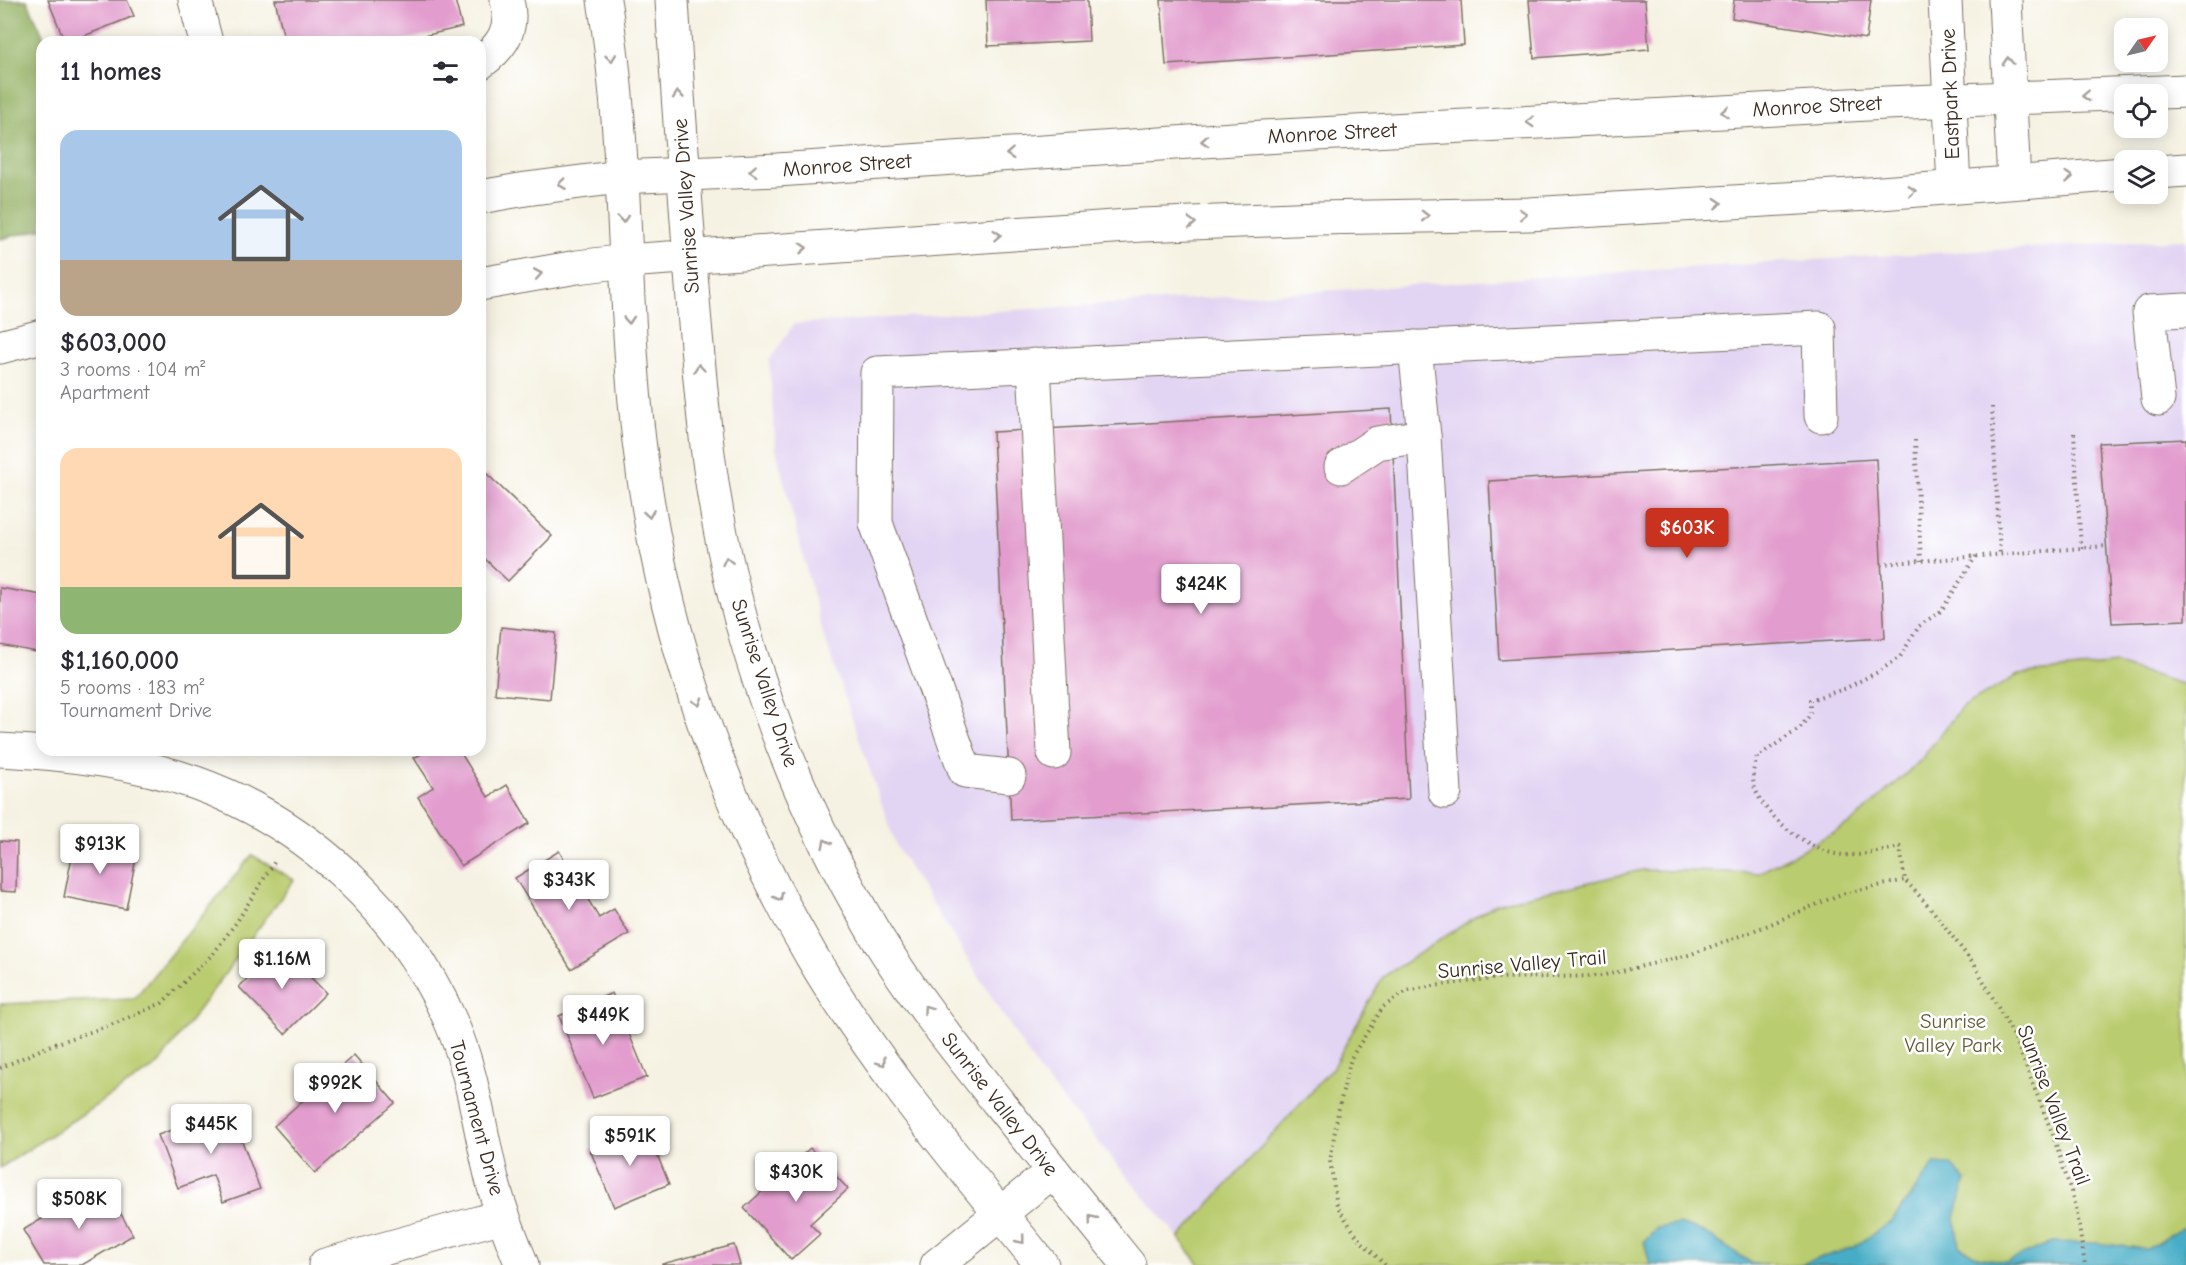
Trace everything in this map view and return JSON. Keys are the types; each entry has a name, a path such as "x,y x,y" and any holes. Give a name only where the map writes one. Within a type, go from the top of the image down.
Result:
{"main road":[{"path":"195,0 204,36"},
{"path":"486,59 505,40 509,10 507,0"},
{"path":"604,0 616,103 639,440 655,546 687,670 729,789 753,845 812,957 882,1062 1042,1265"},
{"name":"Sunrise Valley Drive","path":"672,0 702,409 717,513 741,619 780,737 821,832 851,892 878,938 948,1037 1129,1265"},
{"name":"Eastpark Drive","path":"1945,0 1954,187"},
{"path":"2005,0 2014,182"},
{"name":"Monroe Street","path":"486,196 620,177 789,169 1275,136 1951,100 2186,91"},
{"path":"2168,171 2186,170"},
{"path":"486,283 626,261 1142,225 1318,218 1529,214 1857,195 2114,175"},
{"path":"2158,399 2149,312 2186,310"},
{"path":"1009,776 965,771 876,523 877,373 1819,328 1821,416"},
{"path":"0,347 36,338"},
{"path":"1415,347 1424,436 1445,792"},
{"path":"1034,365 1054,753"},
{"path":"1341,467 1377,443 1424,436"},
{"name":"Tournament Drive","path":"0,750 36,752"},
{"name":"Tournament Drive","path":"72,756 136,766 197,784 258,811 292,832 342,871 379,909 422,966 451,1022 468,1071 502,1216 522,1265"},
{"path":"937,1265 1053,1171"},
{"path":"325,1265 502,1216"}],"path":[{"path":"1992,407 2000,555"},
{"path":"2074,433 2081,548"},
{"path":"1916,440 1921,561"},
{"path":"1881,564 2107,546"},
{"path":"1905,880 1900,847 1864,855 1838,855 1822,850 1795,834 1768,812 1758,794 1753,776 1757,756 1798,729 1810,715 1810,700 1844,689 1878,672 1900,657 1919,626 1941,611 1976,556"},
{"path":"0,1068 49,1046 116,1023 162,1003 213,954 262,883 292,832"},
{"name":"Sunrise Valley Trail","path":"1385,1265 1358,1238 1337,1206 1330,1161 1338,1112 1351,1058 1383,1008 1407,991 1433,986 1497,978 1601,976 1689,956 1841,894 1905,880 1933,911 1975,966 2014,1036 2053,1135 2076,1207 2085,1265"}],"shaded area":[{"path":"2186,240 2186,685 2116,664 1961,708 1920,761 1851,823 1759,873 1642,870 1383,977 1333,1067 1179,1238 1040,1073 896,846 822,631 776,450 769,361 794,324 1876,256"}],"green space":[{"path":"0,0 27,0 43,36 36,36 36,230 0,239"},
{"name":"Sunrise Valley Park","path":"2116,664 2186,685 2186,1265 1200,1265 1179,1238 1333,1067 1383,977 1495,904 1642,870 1759,873 1851,823 1920,761 1961,708 2018,675"},
{"path":"252,855 294,880 158,1065 0,1168 0,1004 134,999"}],"water":[{"path":"1934,1164 1951,1165 1966,1180 1955,1217 1959,1246 1978,1257 2007,1262 2052,1242 2097,1243 2147,1249 2186,1226 2186,1265 1798,1265 1854,1247 1892,1221"},
{"path":"1680,1224 1703,1232 1750,1262 1766,1265 1650,1265 1644,1242 1657,1228"}],"building":[{"path":"48,0 127,0 134,16 84,36 63,36"},
{"path":"275,0 455,0 462,27 424,36 284,36"},
{"path":"986,0 1087,0 1089,41 988,46"},
{"path":"1161,0 1461,0 1464,45 1166,65"},
{"path":"1529,0 1645,0 1649,49 1534,58"},
{"path":"1734,0 1871,0 1866,39 1732,18"},
{"path":"1391,409 1409,799 1011,820 993,432"},
{"path":"2186,439 2186,620 2112,623 2099,443"},
{"path":"1876,459 1885,638 1499,660 1489,481"},
{"path":"486,475 552,536 508,581 486,560"},
{"path":"0,588 36,594 36,652 0,645"},
{"path":"501,627 556,633 550,699 495,694"},
{"path":"418,756 463,756 488,797 507,785 530,823 461,866 418,797 433,787 414,758"},
{"path":"0,841 17,842 16,892 0,891"},
{"path":"75,841 137,853 126,909 64,897"},
{"path":"559,851 599,918 614,909 629,934 571,969 515,878"},
{"path":"280,946 326,993 285,1034 239,987"},
{"path":"612,993 647,1077 593,1098 559,1016"},
{"path":"354,1055 395,1103 315,1173 274,1126"},
{"path":"230,1109 260,1189 223,1202 213,1175 178,1188 158,1135"},
{"path":"646,1127 669,1184 614,1207 590,1150"},
{"path":"810,1148 848,1189 810,1224 820,1234 791,1260 744,1208"},
{"path":"103,1183 133,1235 82,1265 44,1265 23,1230"},
{"path":"734,1245 740,1265 662,1265 662,1264"}]}
